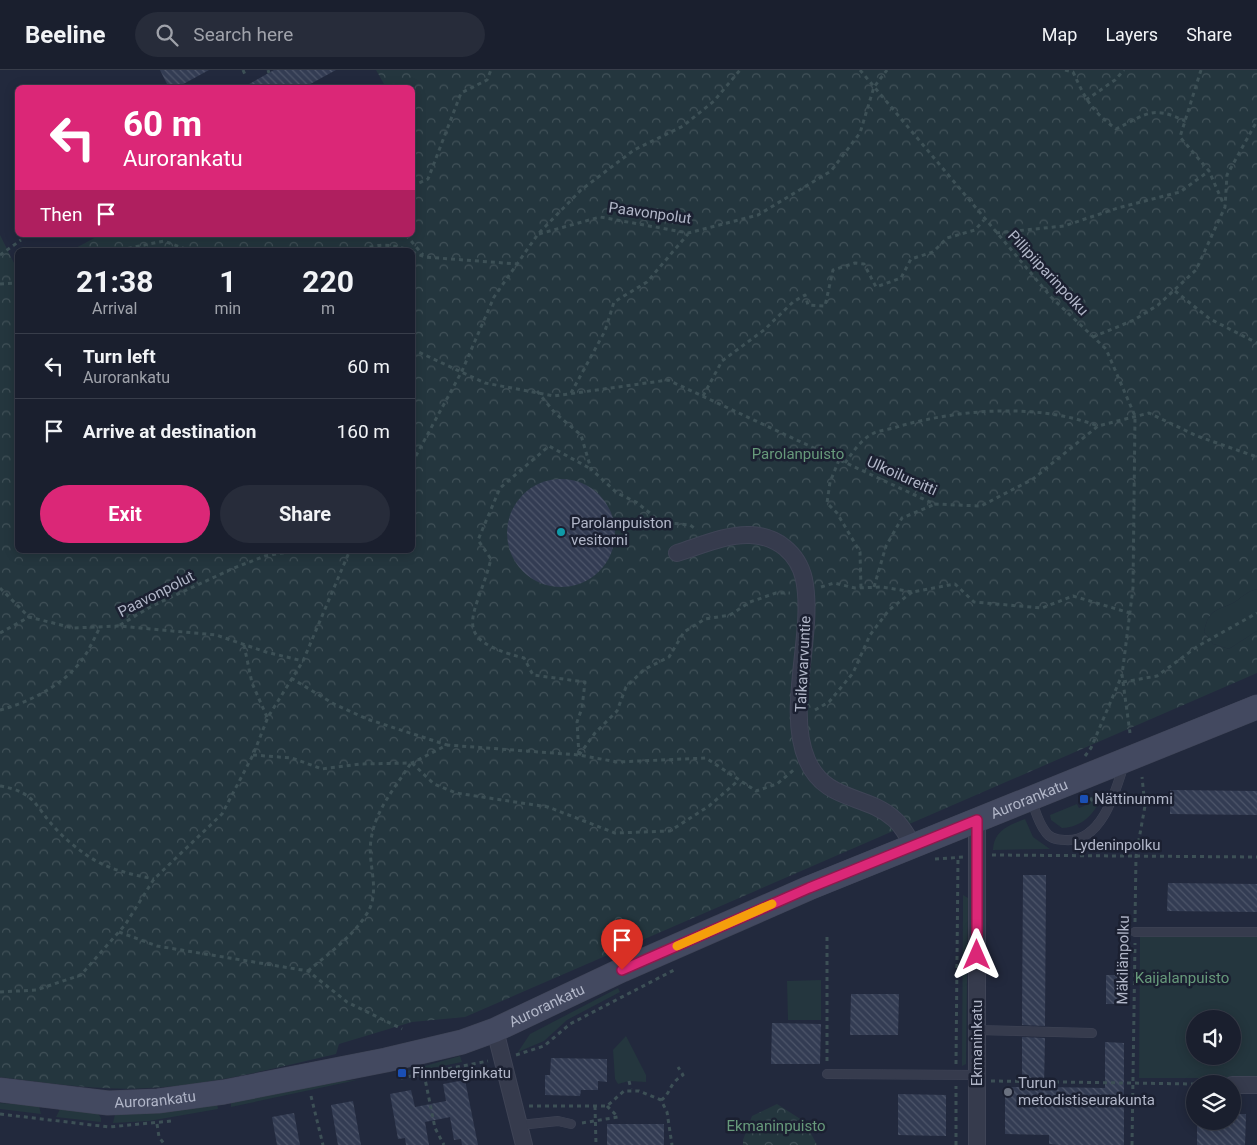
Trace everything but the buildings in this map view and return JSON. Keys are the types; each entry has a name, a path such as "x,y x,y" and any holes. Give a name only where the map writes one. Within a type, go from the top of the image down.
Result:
{"street":[{"name":"Taikavarvuntie","path":"677,553 714,542 749,535 764,536 788,548 796,558 804,579 800,718 806,758 814,773 824,784 893,817 913,846"},
{"name":"Aurorankatu","path":"0,1090 108,1103 158,1101 224,1092 386,1060 462,1042 495,1030 693,939 913,846 1031,799 1133,769 1257,707"},
{"name":"Ekmaninkatu","path":"977,820 977,1145"},
{"path":"495,1030 524,1145"},
{"path":"1241,1085 1257,1085"}],"lane":[{"path":"1031,799 1043,829 1049,836 1068,841 1081,837 1092,830 1133,769"},
{"path":"1135,932 1257,932"},
{"path":"977,1030 1092,1033"},
{"path":"827,1074 956,1075 977,1078"},
{"path":"520,1125 558,1121 571,1124"}],"path":[{"path":"243,70 246,77"},
{"path":"415,185 428,179 461,93 488,80 491,70"},
{"path":"415,457 462,371 494,297 538,234 581,190 634,150 683,126 714,101 740,70"},
{"name":"Pillipiiparinpolku","path":"860,70 984,220 1051,297 1106,349 1135,416 1133,588 1122,675 1130,733"},
{"name":"Paavonpolut","path":"538,234 600,218 688,233 758,215 831,171 860,133 874,87 887,70"},
{"path":"1066,70 1073,72 1086,100 1096,114 1116,130 1152,111 1166,112 1185,121"},
{"path":"1086,100 1115,80 1124,70"},
{"path":"1202,70 1180,137 1208,171 1225,207"},
{"path":"1094,337 1134,320 1158,305 1196,270 1225,207 1227,175 1257,121"},
{"path":"996,233 1064,226 1118,208 1180,192 1208,171"},
{"path":"703,396 722,361 764,330 793,302 805,295 808,305 825,306 833,270 855,263 864,264 876,287 901,278 911,259 933,252 947,238 975,230 984,220"},
{"path":"571,393 605,331 614,302 647,282 688,233"},
{"path":"408,237 425,257"},
{"path":"0,255 21,240"},
{"path":"130,248 164,241 183,248"},
{"path":"366,248 375,244 403,248"},
{"path":"415,253 425,257 517,264"},
{"path":"0,284 15,283"},
{"path":"1174,290 1210,318 1257,344"},
{"name":"Ulkoilureitti","path":"415,350 485,383 537,391 554,396 668,380 934,504 981,506 1033,479 1098,426 1149,413 1198,436 1257,457"},
{"path":"537,391 555,413 581,435 591,469"},
{"path":"845,463 860,444 874,433 920,421 968,414 1026,411 1073,417 1098,426"},
{"path":"578,755 578,722 582,708 585,682 533,675 524,658 496,651 477,638 471,621 491,559 478,540 500,488 550,446 591,469 617,493 636,502 661,522 690,525 714,542"},
{"path":"839,460 830,482 827,504 837,513 860,552 861,588"},
{"path":"874,587 886,546 902,518 934,504"},
{"name":"Paavonpolut","path":"29,617 73,628 119,626 152,606 234,568 265,556 282,553"},
{"path":"0,992 36,990 81,975 119,932 154,879 222,814 253,755 268,717 291,678 304,661 349,553"},
{"path":"578,755 595,733 616,711 626,687 645,669 668,657 684,632 705,619 730,615 750,602 776,593 805,592 834,582 861,588 874,587 913,592 955,584 974,602 1042,608 1073,596 1130,613"},
{"path":"0,588 29,617 0,633"},
{"path":"800,718 829,702 853,673 870,634 889,610 913,592"},
{"path":"1123,682 1156,676 1198,646 1257,613"},
{"path":"0,710 19,705 55,685 83,659 101,626"},
{"path":"119,626 216,635 304,661"},
{"path":"244,644 252,683 268,717"},
{"path":"1081,761 1091,748 1122,675"},
{"path":"291,678 334,704 367,718 447,745 578,755 617,762 706,758 756,791 777,784 806,758"},
{"path":"253,755 292,758 322,769 360,764 412,763 447,745"},
{"path":"412,763 434,784 456,793 548,807 615,833 670,831 709,806 739,780"},
{"path":"308,971 341,944 367,914 374,894 370,842 378,812 412,763"},
{"name":"Mäkilänpolku","path":"1132,1145 1136,856 1145,806 1133,769"},
{"path":"0,786 12,788 36,801 55,828 85,854 116,871 154,879"},
{"name":"Lydeninpolku","path":"976,856 1257,857"},
{"path":"956,1145 958,857"},
{"path":"119,932 157,946 308,971 346,1002 402,1029"},
{"path":"827,937 827,1074"},
{"path":"661,1100 667,1097 673,1081 683,1075 678,1067"},
{"path":"424,1074 434,1123 444,1145"},
{"path":"977,1078 1186,1084"},
{"path":"629,1081 630,1089"},
{"path":"526,1106 607,1106 624,1091 630,1089 661,1100 667,1112 672,1145"},
{"path":"311,1096 323,1145"},
{"path":"595,1106 596,1145"},
{"path":"571,1124 595,1122 618,1117 607,1106"},
{"path":"157,1124 159,1137 165,1145"}],"green space":[{"name":"Parolanpuisto","path":"376,70 1257,70 1257,589 1248,592 1236,601 1215,611 1209,618 1204,632 1213,644 1229,649 1257,631 1257,673 465,1017 412,1022 339,1044 336,1054 243,1075 196,1083 130,1089 74,1086 0,1077 0,235 15,265 15,553 415,553 415,248 76,248 96,237 415,237 415,85 382,85 384,84"},
{"path":"1257,589 1257,631 1229,649 1213,644 1204,632 1212,614 1248,592"},
{"path":"1105,791 1094,811 1077,825 1062,828 1051,820 1050,815 1077,804 1079,808 1091,803 1089,798"},
{"path":"1025,819 1033,837 1050,849 993,850 996,838 1003,829"},
{"path":"963,895 968,898 966,1064 962,1066"},
{"name":"Kaijalanpuisto","path":"1140,935 1257,935 1257,1078 1241,1078 1241,1075 1186,1075 1186,1078 1139,1078"},
{"path":"821,980 821,1020 788,1020 787,981"},
{"path":"618,988 620,992 567,1020 544,1041 518,1052 530,1034"},
{"path":"626,1036 646,1075 646,1082 629,1081 618,1084 615,1079 613,1050"},
{"path":"460,1056 462,1062 407,1073 407,1071"},
{"path":"357,1080 231,1107 231,1101 314,1083"},
{"path":"0,1103 39,1106 41,1114 0,1109"},
{"path":"217,1103 218,1109 149,1121 113,1123 115,1114"},
{"name":"Ekmaninpuisto","path":"777,1104 805,1122 817,1145 743,1145 752,1116"},
{"path":"60,1109 97,1112 101,1122 56,1117"}],"slow traffic":[{"path":"677,946 772,904"}],"place":[{"name":"Parolanpuiston vesitorni","path":"561,532"},
{"name":"Nättinummi","path":"1084,799"},
{"name":"Finnberginkatu","path":"402,1073"},
{"name":"Turun metodistiseurakunta","path":"1008,1092"}],"route":[{"path":"622,970 809,888 977,820 977,955"}]}
